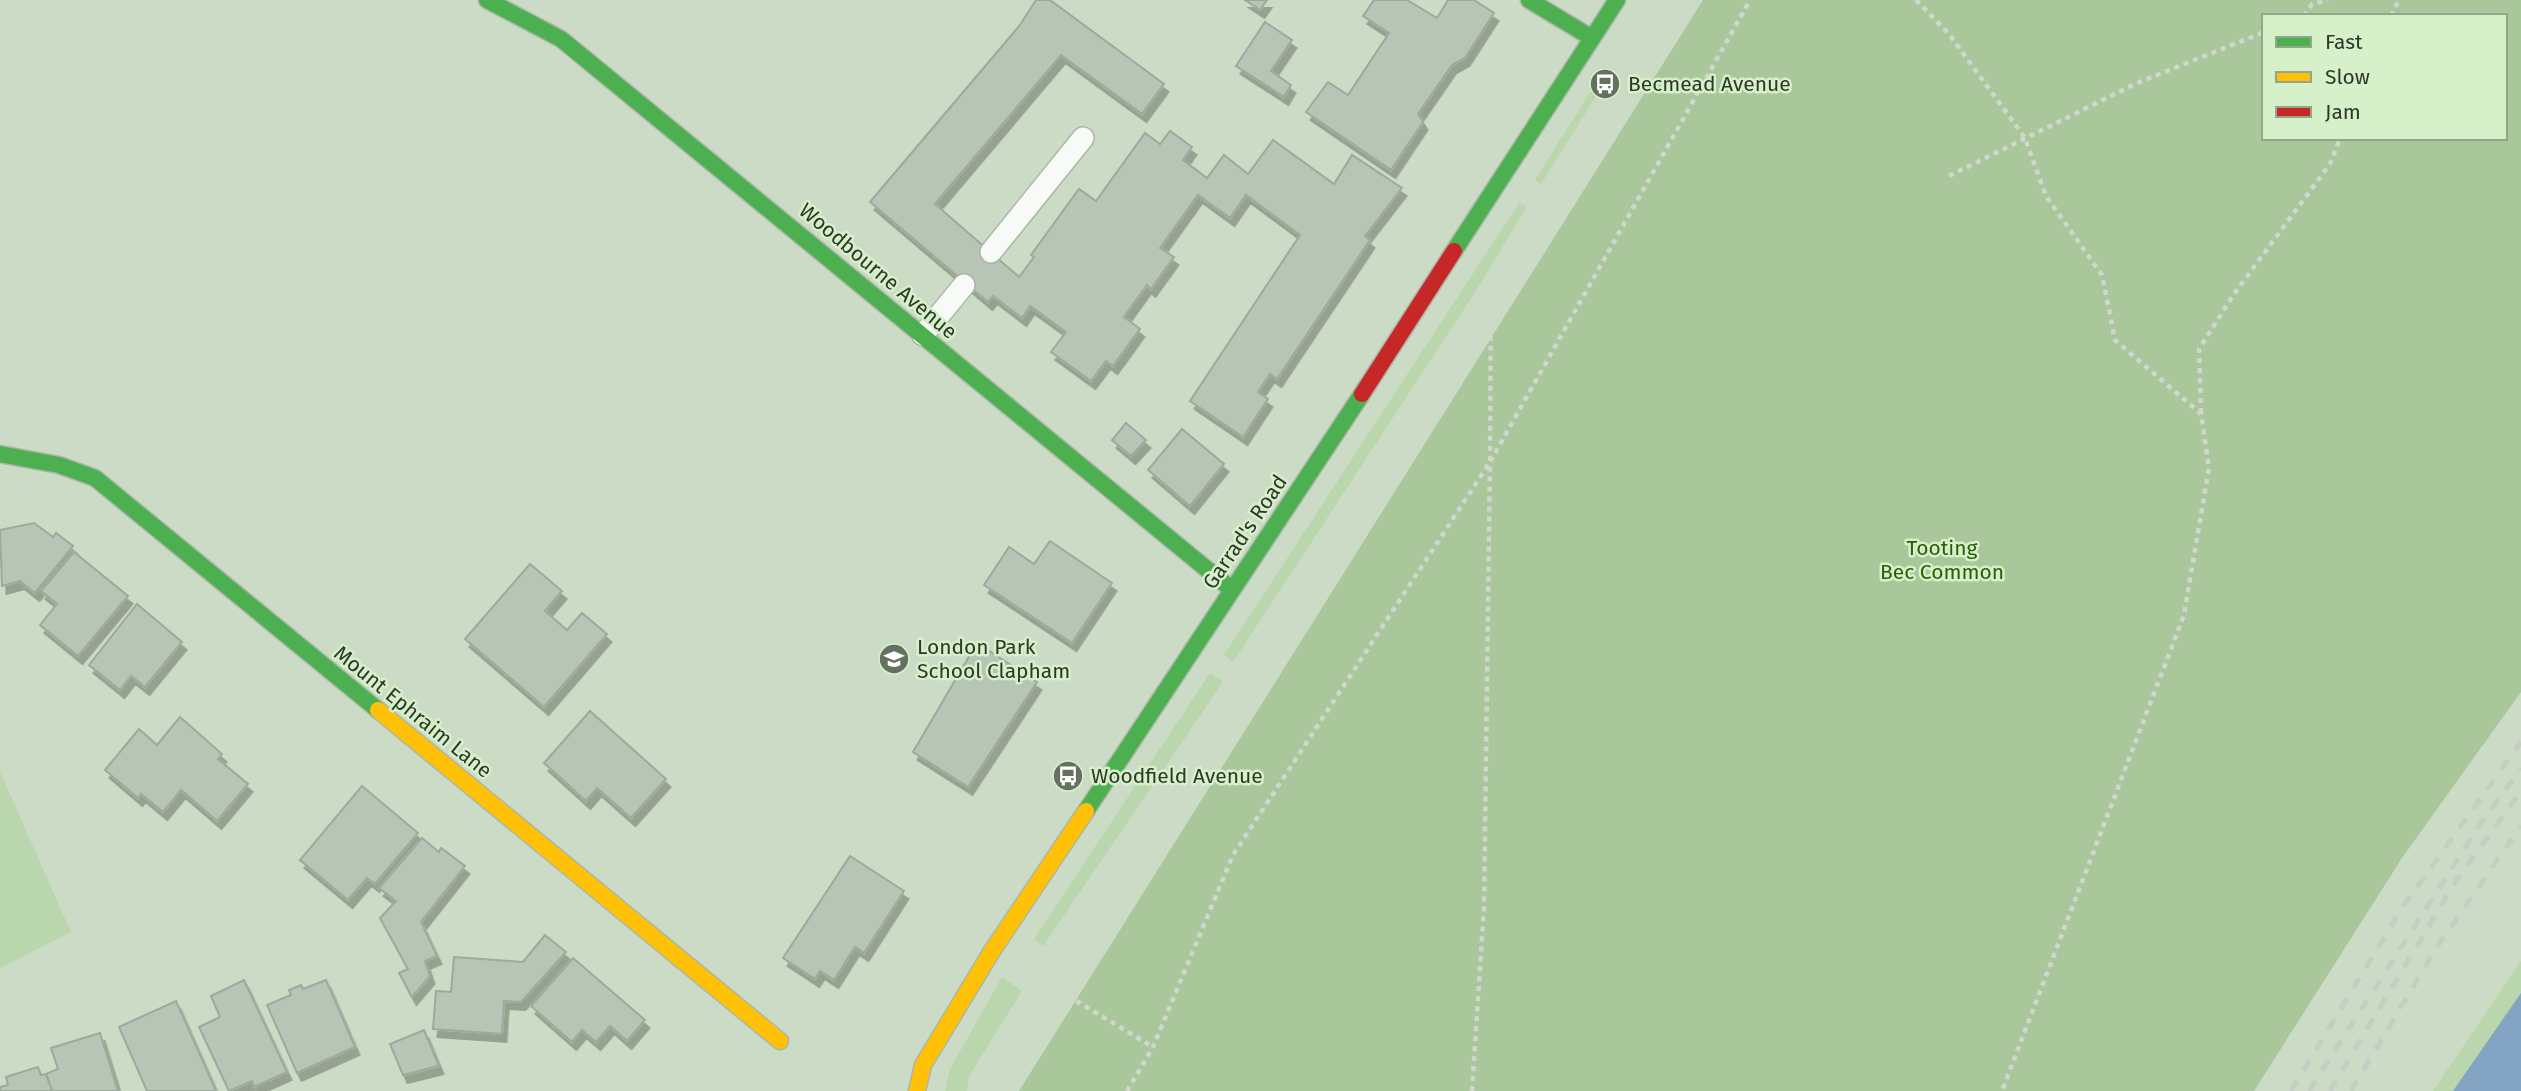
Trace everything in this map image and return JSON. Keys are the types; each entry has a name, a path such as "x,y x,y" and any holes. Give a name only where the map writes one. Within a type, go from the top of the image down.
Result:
{"street":[{"name":"Woodbourne Avenue","path":"487,0 561,39 1231,589"},
{"path":"1529,0 1592,38"},
{"name":"Garrad's Road","path":"917,1091 923,1065 992,951 1298,492 1617,0"},
{"name":"Mount Ephraim Lane","path":"0,454 59,466 95,478 780,1041"}],"lane":[{"path":"991,252 1083,138"},
{"path":"923,335 964,285"}],"path":[{"path":"1127,1091 1153,1048 1233,855 1490,462 1750,0"},
{"path":"1916,0 1949,34 2025,138 2046,195 2102,275 2115,340 2202,414"},
{"path":"2305,14 2312,4 2328,0"},
{"path":"1949,176 2136,84 2262,33"},
{"path":"2003,1091 2185,615 2209,468 2202,414 2199,349 2234,294 2330,164 2339,140"},
{"path":"1472,1091 1484,907 1491,279"},
{"path":"1025,971 1153,1048"}],"green space":[{"name":"Tooting Bec Common","path":"1703,0 2521,0 2521,692 2402,858 2254,1091 1019,1091"},
{"path":"1606,67 1611,72 1541,184 1535,180"},
{"path":"1519,203 1527,206 1481,283 1233,662 1224,655"},
{"path":"1210,673 1223,682 1043,946 1034,939"},
{"path":"0,772 71,932 0,968"},
{"path":"2521,961 2521,1091 2433,1091"},
{"path":"1002,977 1022,991 969,1076 967,1091 945,1091 950,1069"}],"water":[{"path":"2521,993 2521,1091 2453,1091"}],"building":[{"path":"1036,0 1050,0 1164,84 1142,114 1061,55 935,204 1019,277 1034,257 1031,255 1079,189 1096,201 1145,133 1160,144 1170,131 1192,147 1183,160 1207,178 1224,155 1248,174 1273,140 1334,184 1352,155 1402,188 1365,236 1370,240 1277,379 1270,374 1258,392 1268,399 1243,437 1190,401 1300,235 1246,195 1230,218 1198,195 1160,248 1174,257 1151,289 1147,285 1124,317 1140,329 1113,366 1106,361 1091,381 1051,352 1066,332 1030,306 1022,318 993,296 988,302 870,202 1020,25"},
{"path":"1245,0 1267,0 1260,10"},
{"path":"1374,0 1407,0 1437,18 1448,0 1474,0 1494,13 1465,58 1452,65 1418,114 1423,122 1391,170 1306,112 1328,82 1348,95 1389,33 1363,16"},
{"path":"1265,22 1292,40 1271,71 1291,85 1284,97 1236,66"},
{"path":"1126,423 1146,440 1131,456 1112,440"},
{"path":"1182,429 1224,464 1190,506 1148,470"},
{"path":"34,523 53,537 56,533 73,546 35,593 20,581 2,586 0,530"},
{"path":"1050,541 1112,583 1072,643 984,585 1009,547 1034,564"},
{"path":"74,552 128,596 78,656 40,625 57,604 41,591"},
{"path":"530,564 562,591 545,611 567,630 582,613 607,634 544,707 465,639"},
{"path":"137,604 182,642 145,687 131,676 120,690 89,665"},
{"path":"977,643 1037,682 968,787 913,752"},
{"path":"590,711 666,779 631,818 597,788 586,801 544,763"},
{"path":"180,717 222,754 218,759 248,784 217,821 181,790 163,812 141,794 138,798 105,770 139,729 157,745"},
{"path":"362,786 418,833 375,884 367,878 348,900 300,860"},
{"path":"422,838 439,852 441,848 465,866 421,922 437,956 425,961 430,976 412,997 399,973 408,969 380,918 396,901 379,888"},
{"path":"850,856 904,891 864,953 855,947 834,980 820,971 815,979 783,958"},
{"path":"545,935 566,952 521,1002 504,1001 502,1034 433,1029 436,991 451,992 454,957 523,962"},
{"path":"573,958 645,1020 627,1041 610,1026 596,1042 582,1030 572,1042 531,1006"},
{"path":"244,980 287,1072 254,1087 252,1081 229,1091 199,1027 220,1017 211,996"},
{"path":"326,980 355,1047 297,1073 267,1005 291,995 289,990 301,985 303,989"},
{"path":"176,1001 216,1091 147,1091 119,1027"},
{"path":"424,1030 439,1066 403,1075 390,1044"},
{"path":"100,1033 118,1091 52,1091 46,1074 58,1069 51,1048"},
{"path":"38,1067 41,1075 46,1074 52,1091 0,1091 0,1087 8,1085 6,1077"}],"railway":[{"path":"2291,1091 2402,908 2521,742"},
{"path":"2309,1091 2477,829 2521,768"},
{"path":"2330,1091 2456,881 2521,791"},
{"path":"2351,1091 2437,947 2521,826"}],"traffic: fast":[{"path":"487,0 561,39 1231,589"},
{"path":"1529,0 1592,38"},
{"path":"1454,251 1617,0"},
{"path":"1086,811 1362,394"},
{"path":"0,454 59,465 95,478 378,710"}],"traffic: slow":[{"path":"378,710 780,1041"},
{"path":"917,1091 923,1065 992,951 1086,811"}],"traffic: jam":[{"path":"1362,394 1454,251"}],"place":[{"name":"Becmead Avenue","path":"1605,84"},
{"name":"London Park School Clapham","path":"894,659"},
{"name":"Woodfield Avenue","path":"1068,776"}]}
